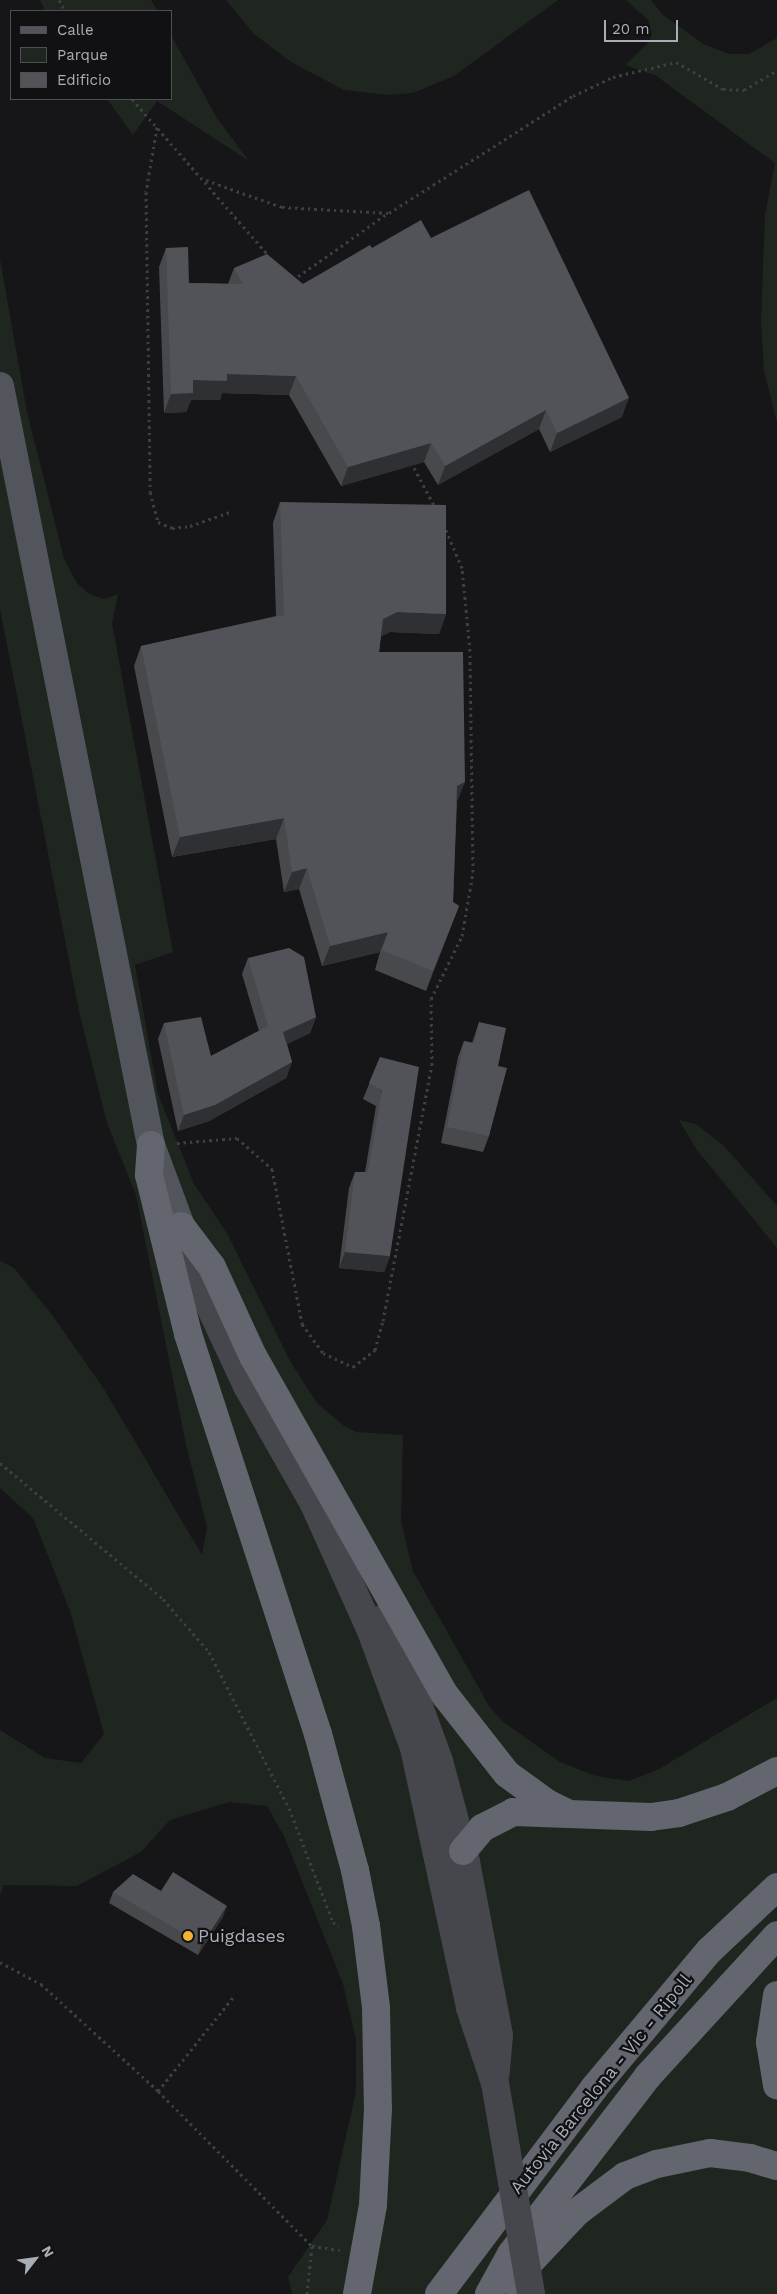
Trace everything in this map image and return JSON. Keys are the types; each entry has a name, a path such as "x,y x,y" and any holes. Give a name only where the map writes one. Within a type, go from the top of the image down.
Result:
{"highway":[{"path":"151,1145 149,1175 188,1334 318,1734 355,1870 366,1926 376,2008 378,2109 373,2205 357,2294"},
{"path":"181,1226 212,1267 253,1356 445,1696 507,1774 547,1803 570,1814"},
{"path":"463,1851 477,1832 502,1816 526,1811 625,1818 679,1813 727,1797 777,1771"},
{"name":"Autovia Barcelona - Vic - Ripoll","path":"439,2294 594,2088 710,1950 777,1886"},
{"name":"Autovia Barcelona - Vic - Ripoll","path":"492,2289 511,2254 648,2076 777,1935"},
{"path":"777,1994 770,2042 777,2085"},
{"path":"492,2289 514,2280 577,2212 625,2176 657,2164 710,2153 750,2158 777,2166"}],"main road":[{"path":"0,386 151,1145 181,1226"}],"street":[{"path":"181,1226 200,1283 247,1386 314,1504 371,1631 414,1748 468,1999 492,2073 531,2294"},
{"path":"314,1504 337,1533 400,1654 439,1762 463,1851 498,2026 492,2073"}],"path":[{"path":"293,280 389,213 573,96 613,77 676,62 723,88 744,90 777,70"},
{"path":"133,100 205,180 243,229 276,263"},
{"path":"157,126 146,192 150,492 158,522 172,528 190,526 230,512"},
{"path":"205,180 282,206 389,213"},
{"path":"287,274 299,285"},
{"path":"406,454 438,514"},
{"path":"151,1145 237,1138 272,1169 302,1324 323,1353 353,1367 374,1350 383,1321 432,1065 431,999 462,936 473,872 470,651 462,568 442,523"},
{"path":"0,1463 163,1599 209,1652 289,1808 333,1922 346,1930 366,1926"},
{"path":"0,1962 41,1984 158,2091 312,2246 307,2294"},
{"path":"158,2091 234,1996"}],"green space":[{"path":"40,0 151,0 157,10 45,10"},
{"path":"226,0 558,0 454,76 413,93 389,95 344,90 291,62 254,34"},
{"path":"626,0 651,0 663,15 705,45 730,54 749,54 777,38 777,422 764,371 761,322 765,215 775,163 655,75 625,65 649,42 652,34 648,20"},
{"path":"172,37 217,118 249,161 157,101 133,135 108,100 172,100"},
{"path":"0,259 27,412 64,559 77,583 89,594 104,599 118,594 112,623 173,952 135,965 158,1094 194,1184 227,1233 290,1361 317,1403 343,1425 356,1432 403,1435 401,1521 413,1571 489,1706 502,1721 560,1762 596,1776 629,1781 659,1769 777,1698 777,2294 292,2294 288,2277 327,2220 356,2092 356,2039 343,1984 284,1836 267,1806 229,1802 170,1820 141,1852 77,1886 4,1885 0,1895 0,1730 45,1758 81,1763 104,1734 70,1611 33,1518 0,1488 0,1261 14,1268 53,1316 104,1389 202,1555 207,1527 186,1445 136,1195 107,1123 80,1016 0,609"},
{"path":"679,1120 696,1124 724,1146 777,1206 777,1248 697,1150"}],"building":[{"path":"529,190 629,398 557,433 546,410 445,466 431,443 348,467 296,376 227,374 227,381 193,380 193,393 171,394 166,248 188,247 189,283 243,284 234,268 267,254 303,284 370,245 372,248 421,220 431,238"},
{"path":"280,502 446,505 446,614 397,612 383,619 379,652 463,652 465,782 457,786 453,902 459,906 433,971 382,950 388,932 330,946 307,868 292,872 284,818 180,837 141,646 284,615"},
{"path":"289,948 304,957 316,1017 283,1032 292,1062 215,1105 184,1115 164,1023 201,1017 211,1056 268,1026 248,958"},
{"path":"479,1022 506,1028 498,1066 507,1068 489,1136 447,1127 464,1041 474,1043"},
{"path":"380,1057 419,1067 390,1256 345,1252 355,1172 368,1172 382,1090 369,1083"},
{"name":"Puigdases","path":"173,1872 227,1906 202,1944 113,1892 133,1874 161,1891"}],"place":[{"name":"Puigdases","path":"188,1936"}]}
